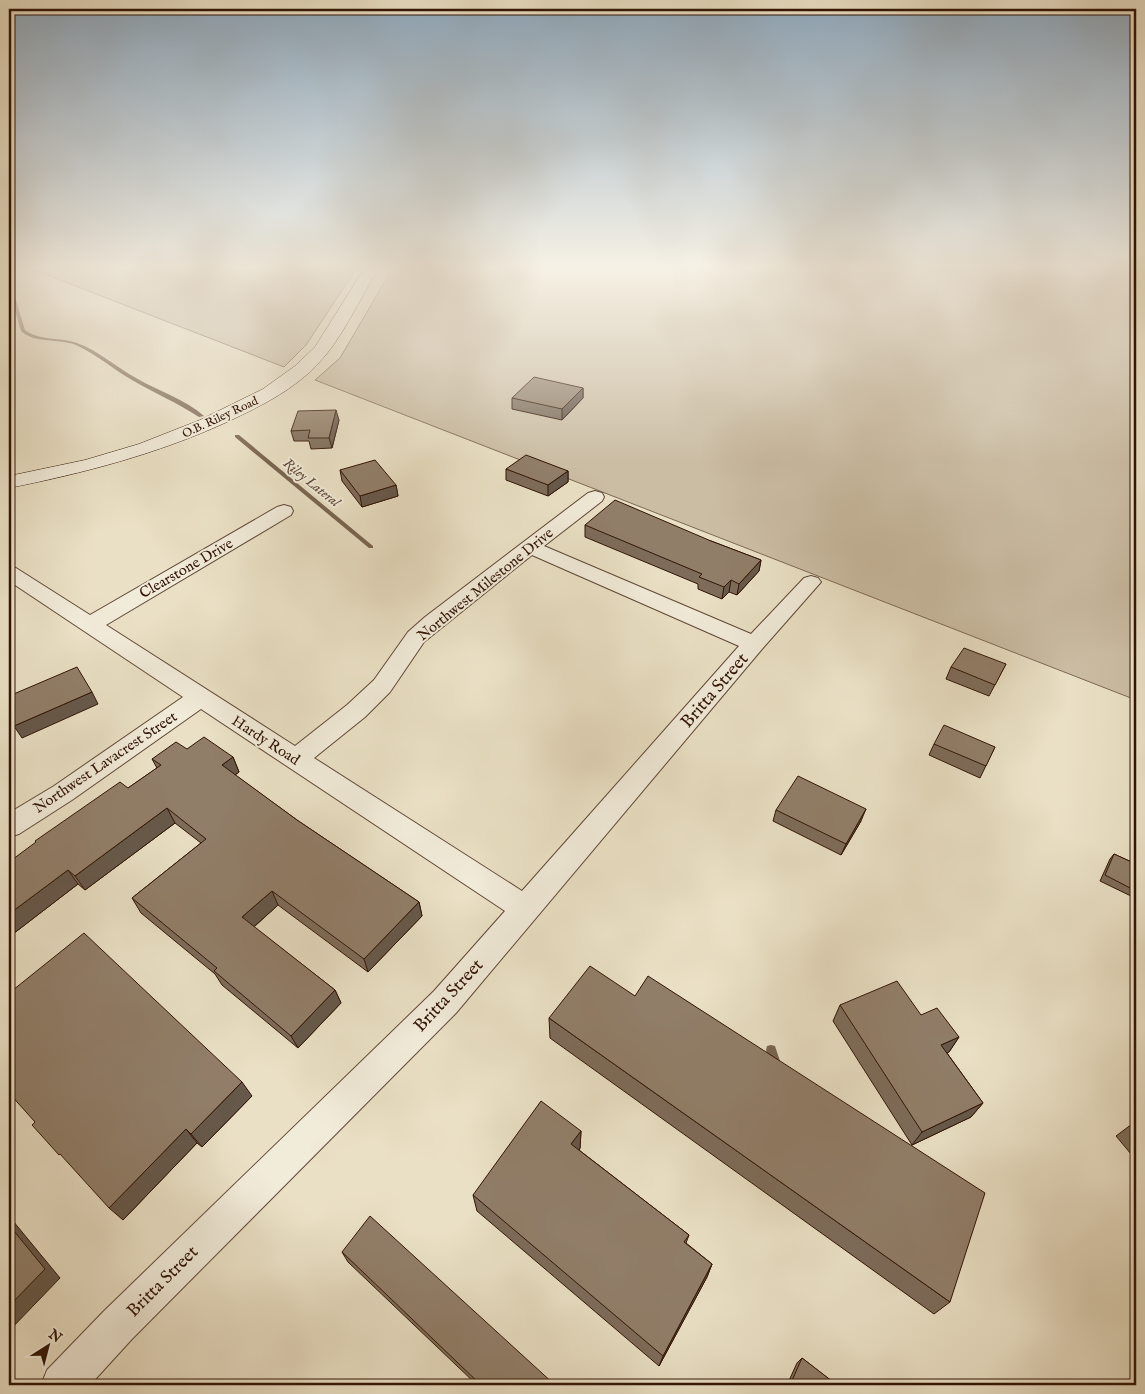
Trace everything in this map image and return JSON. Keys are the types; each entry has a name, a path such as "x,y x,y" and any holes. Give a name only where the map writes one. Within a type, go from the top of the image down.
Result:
{"street":[{"name":"O.B. Riley Road","path":"9,482 96,463 140,450 208,424 270,393 298,374 313,359 333,331"},
{"name":"Northwest Milestone Drive","path":"295,760 356,711 382,686 416,638 595,497"},
{"name":"Clearstone Drive","path":"89,625 284,511"},
{"path":"530,547 754,644"},
{"name":"Hardy Road","path":"9,572 524,908"},
{"name":"Britta Street","path":"62,1385 118,1325 445,1002 524,908 754,644 811,582"},
{"name":"Northwest Lavacrest Street","path":"9,826 63,793 201,697"}],"shaded area":[{"path":"191,331 315,331 306,345 284,367"},
{"path":"356,331 1136,331 1136,700 315,380 340,358"}],"building":[{"path":"534,377 583,388 562,409 512,398"},
{"path":"336,410 329,438 308,438 310,430 291,431 298,411"},
{"path":"526,455 568,471 548,485 506,469"},
{"path":"375,460 396,485 360,496 340,470"},
{"path":"615,500 761,560 739,584 731,580 724,587 699,577 702,574 585,525"},
{"path":"964,648 1006,664 995,685 951,667"},
{"path":"77,667 92,692 14,726 9,715 9,696"},
{"path":"944,725 995,747 986,766 934,744"},
{"path":"204,737 233,757 222,765 297,820 419,902 364,959 272,891 242,917 335,990 291,1036 214,971 217,968 132,898 206,839 167,808 75,876 68,870 9,914 9,862 35,841 120,782 128,788 161,765 152,759 176,742 187,749"},
{"path":"798,776 866,809 846,844 776,810"},
{"path":"1114,854 1136,864 1136,891 1105,875"},
{"path":"84,933 242,1082 191,1134 186,1129 109,1208 32,1125 35,1122 9,1093 9,986 13,990"},
{"path":"590,966 635,996 648,976 985,1193 950,1302 549,1018"},
{"path":"897,981 921,1015 937,1008 959,1037 941,1045 983,1103 922,1132 840,1005"},
{"path":"541,1101 581,1131 571,1144 689,1235 684,1242 712,1264 663,1356 473,1195"},
{"path":"370,1216 555,1385 481,1385 342,1252"},
{"path":"9,1225 45,1269 9,1306"},
{"path":"802,1358 837,1385 790,1385"}],"waterway":[{"name":"Riley Lateral","path":"23,331 33,337 67,341 85,348 134,379 201,416"},
{"name":"Riley Lateral","path":"237,436 371,547"},
{"name":"Riley Lateral","path":"771,1050 776,1064"}]}
